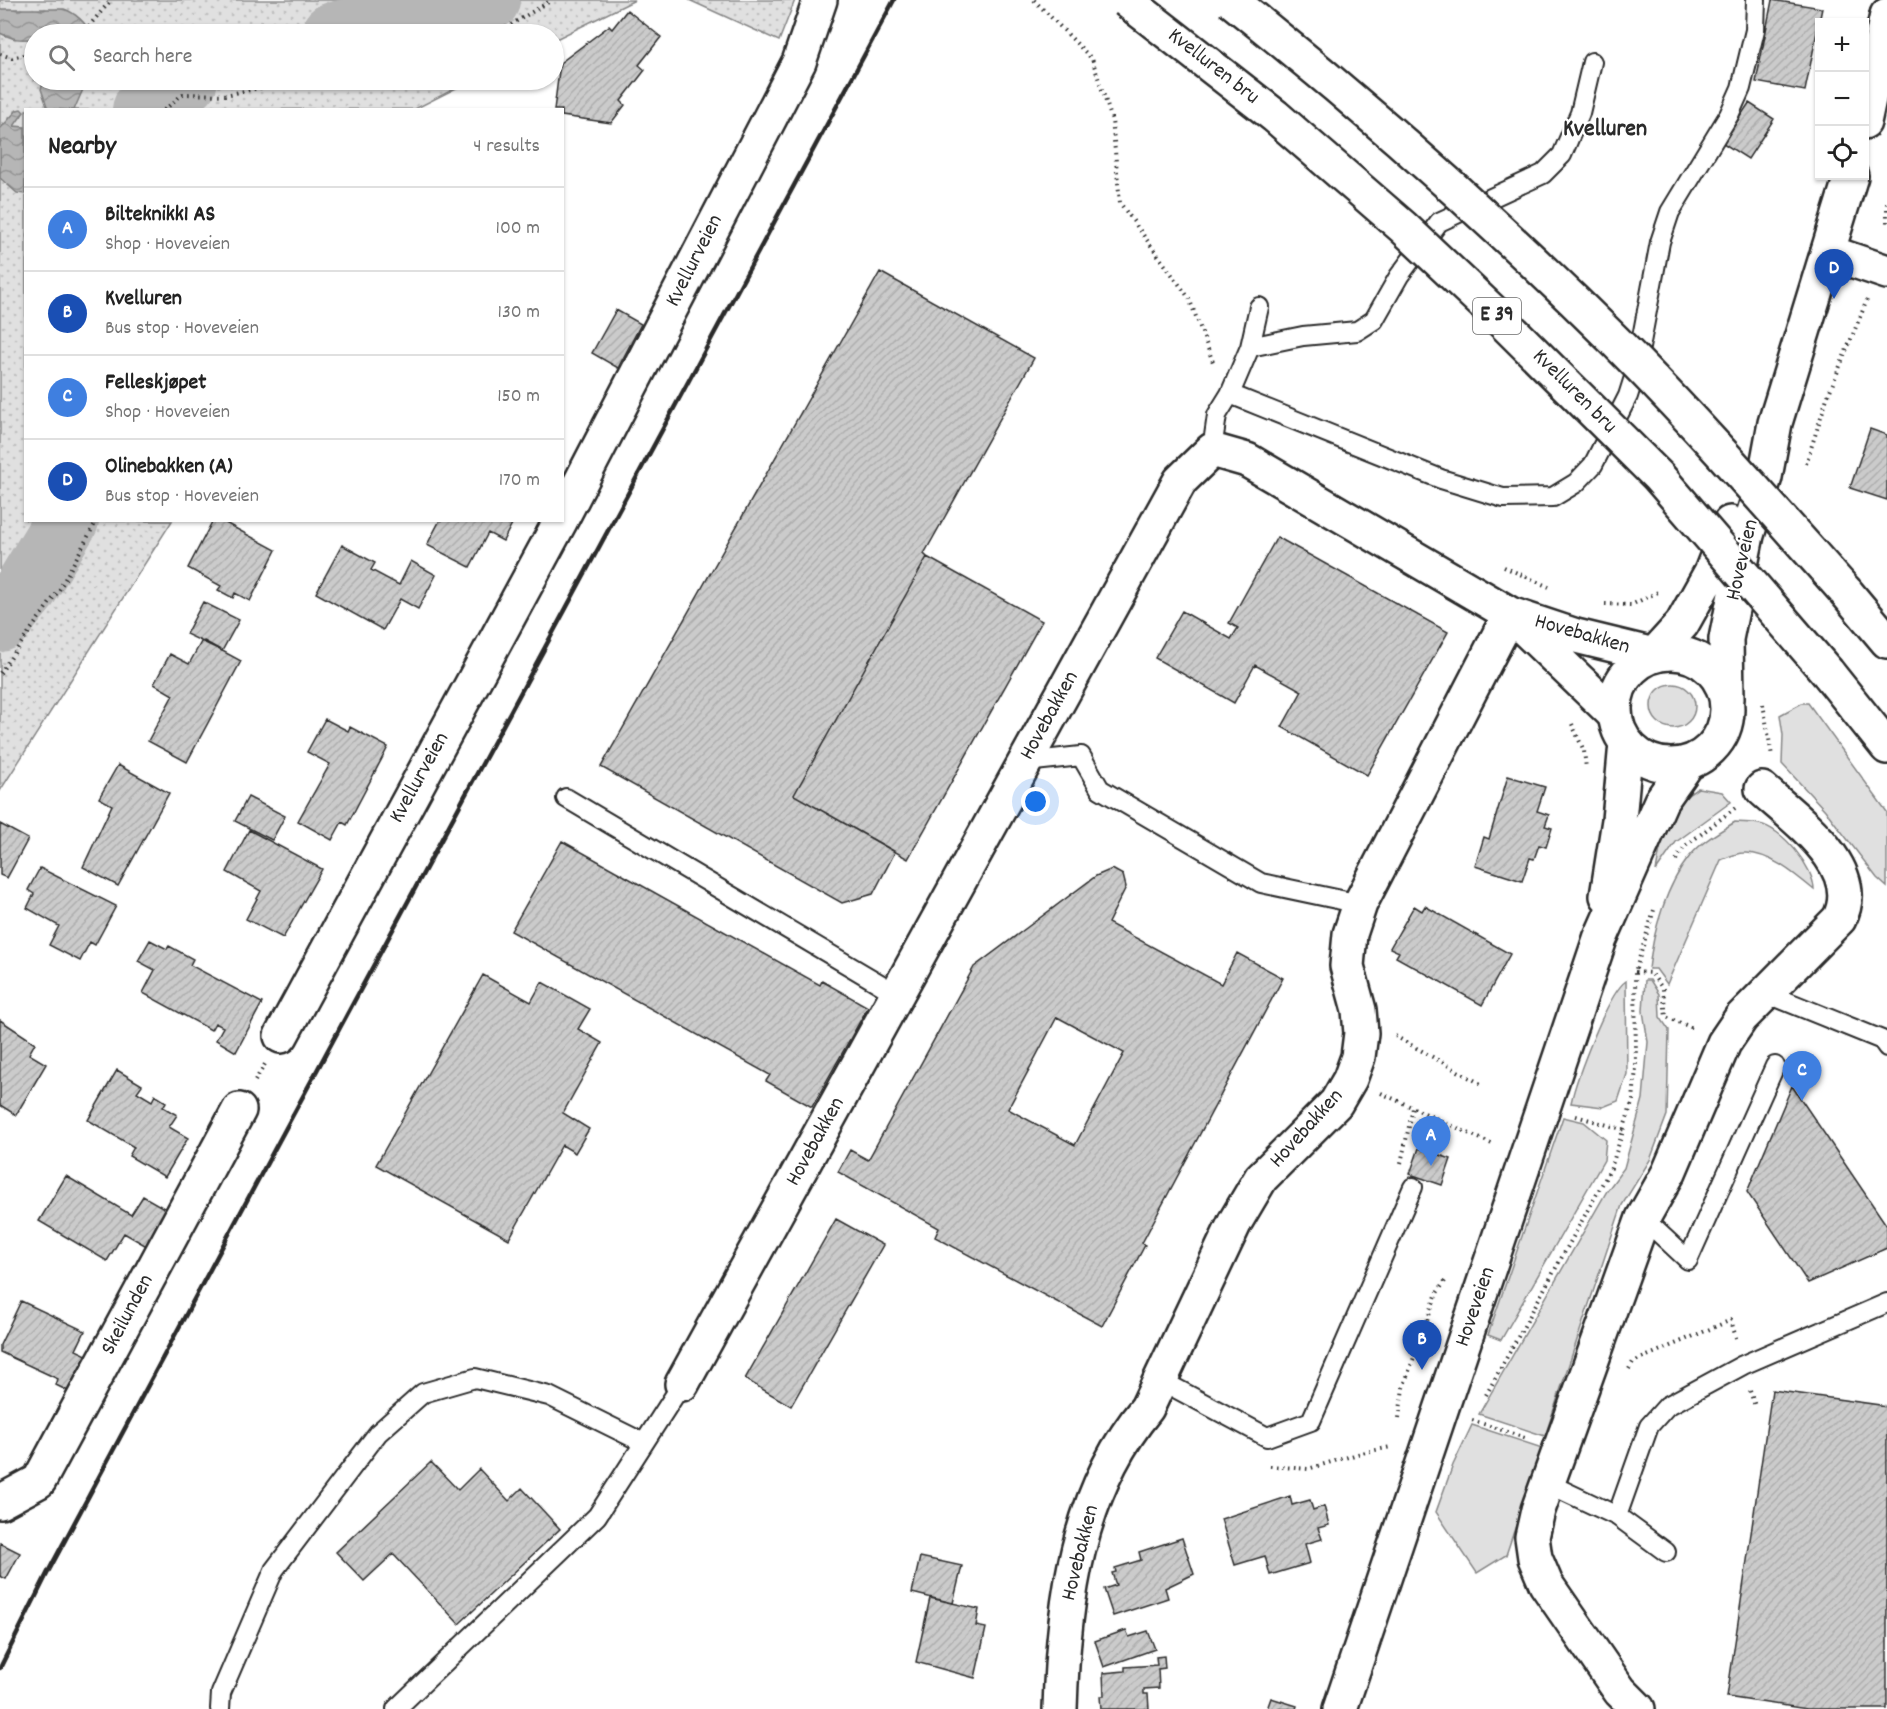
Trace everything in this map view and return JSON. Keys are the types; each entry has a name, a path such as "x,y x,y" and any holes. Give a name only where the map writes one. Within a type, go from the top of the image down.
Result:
{"main road":[{"name":"Kvellurveien","path":"564,515 799,62 820,0"},
{"name":"Kvelluren bru","path":"1126,0 1275,116 1403,226 1476,295 1658,476 1828,673 1887,747"},
{"path":"1232,0 1346,93 1448,182 1536,264 1697,426 1887,641"},
{"path":"1869,99 1887,15"},
{"name":"Hoveveien","path":"1726,699 1726,639 1747,535 1766,477 1775,423 1850,180"},
{"path":"1828,252 1883,270"},
{"name":"Hoveveien","path":"1654,655 1682,624 1711,572 1751,468 1775,423"},
{"name":"Hovebakken","path":"682,1384 1180,482 1212,450 1247,460 1510,614 1576,636 1654,655"},
{"name":"Kvellurveien","path":"281,1036 308,982 560,522"},
{"path":"1846,592 1887,613"},
{"name":"Hovebakken","path":"1510,614 1621,729"},
{"name":"Hovebakken","path":"1060,1709 1071,1577 1085,1520 1120,1444 1147,1408 1235,1222 1261,1178 1336,1103 1350,1079 1358,1057 1362,1033 1359,1010 1347,966 1350,934 1360,904 1510,614"},
{"path":"1680,653 1703,663 1718,676 1726,699 1726,723 1719,741 1705,754 1688,763 1664,765 1642,758 1621,729 1615,702 1621,683 1634,666 1654,655 1680,653"},
{"name":"Hoveveien","path":"1600,939 1619,820 1621,729"},
{"name":"Hoveveien","path":"1340,1709 1600,939 1661,801 1688,763"},
{"path":"1638,1709 1620,1691 1546,1584 1535,1558 1532,1537 1538,1510 1558,1449 1643,1218 1669,1172 1724,1042 1742,1018 1839,919 1845,907 1845,883 1836,862 1762,789"},
{"name":"Skeilunden","path":"0,1502 39,1481 239,1110"}],"lane":[{"path":"1230,394 1441,479 1503,498 1553,497 1576,483 1593,465 1628,396 1635,374 1660,242 1670,212 1729,115 1741,88 1755,30 1756,0"},
{"path":"1250,347 1303,336 1358,331 1374,320 1399,276 1439,222 1543,174 1562,155 1580,113 1592,62"},
{"path":"1212,450 1216,415 1230,394 1250,347 1259,306"},
{"path":"1025,762 1081,756 1100,789 1261,883 1360,904"},
{"path":"566,798 897,994"},
{"path":"1766,993 1882,1040 1887,1047"},
{"path":"1643,1218 1689,1260 1775,1066"},
{"path":"1160,1380 1267,1437 1311,1421 1413,1187"},
{"path":"1617,1516 1649,1426 1667,1406 1743,1365 1887,1303"},
{"path":"220,1709 221,1693 274,1570 378,1433 423,1393 475,1378 549,1396 644,1443"},
{"path":"396,1709 597,1516 682,1384"},
{"path":"1548,1484 1617,1516 1666,1552"}],"path":[{"path":"91,24 111,0"},
{"path":"512,24 552,0"},
{"path":"0,54 12,58 24,55"},
{"path":"166,108 183,94 225,95 250,90"},
{"path":"1887,203 1887,223"},
{"path":"1805,465 1827,398 1883,270"},
{"path":"0,673 59,590 96,522"},
{"path":"1670,869 1684,847 1762,789 1773,760 1762,698"},
{"path":"1572,722 1584,751 1587,774"},
{"path":"1483,1400 1611,1168 1625,1130 1633,1100 1636,1068 1635,972 1657,899"},
{"path":"1386,1031 1480,1084"},
{"path":"239,1110 281,1036"},
{"path":"1372,1089 1495,1145"},
{"path":"1413,1108 1400,1171 1413,1187"},
{"path":"1574,1116 1625,1130"},
{"path":"1491,1157 1498,1134"},
{"path":"1398,1423 1403,1388 1437,1293 1449,1275"},
{"path":"1627,1372 1633,1362 1731,1320 1755,1406"},
{"path":"1467,1429 1477,1410"},
{"path":"1472,1420 1558,1449"},
{"path":"1391,1457 1395,1446"}],"shaded area":[{"path":"0,0 635,0 564,35 564,24 24,24 24,90 452,90 417,108 24,108 24,522 171,522 0,791"},
{"path":"689,0 795,0 779,41"},
{"path":"1673,684 1682,685 1689,690 1694,697 1694,715 1689,722 1682,727 1673,728 1664,727 1657,722 1652,715 1651,706 1652,697 1657,690 1664,685"},
{"path":"1802,703 1808,703 1887,812 1887,887 1877,878 1825,810 1782,764 1783,735 1780,715"},
{"path":"1698,788 1722,792 1731,802 1676,842 1656,871 1663,834 1671,814 1686,796"},
{"path":"1735,822 1756,823 1768,827 1787,841 1803,860 1813,881 1814,890 1781,865 1763,856 1741,853 1721,860 1667,984 1656,969 1649,969 1657,925 1668,895 1674,881 1695,851 1711,837"},
{"path":"1645,980 1650,980 1659,994 1660,1017 1669,1030 1667,1115 1650,1160 1622,1205 1545,1436 1479,1414 1607,1191 1624,1168 1643,1099 1648,1042 1643,1011"},
{"path":"1626,981 1627,1074 1618,1101 1603,1107 1571,1103 1586,1057 1602,1019"},
{"path":"1563,1117 1584,1122 1606,1140 1604,1160 1501,1340 1488,1335"},
{"path":"1472,1425 1542,1448 1506,1555 1477,1573 1436,1512 1453,1465"}],"water":[{"path":"0,9 64,9 84,24 24,24 24,39 0,33"},
{"path":"41,90 83,90 75,108 48,108"},
{"path":"21,109 24,112 14,126 24,127 24,194 17,193 0,178 0,129 17,110"}],"building":[{"path":"1772,0 1822,8 1820,18 1815,18 1815,42 1805,91 1756,82"},
{"path":"627,10 661,37 639,65 645,70 621,101 625,105 611,123 564,116 564,108 554,108 557,90 564,90 564,60 609,26 612,29"},
{"path":"1749,103 1774,119 1748,159 1723,143"},
{"path":"880,272 1034,358 924,554 927,557 794,795 895,852 873,894 842,903 601,767"},
{"path":"616,310 641,324 618,368 592,353"},
{"path":"1870,429 1887,435 1887,500 1850,488"},
{"path":"212,522 224,522 276,550 250,601 235,593 233,598 218,590 221,586 188,568"},
{"path":"439,522 513,522 503,541 488,533 470,567 427,545"},
{"path":"1277,537 1448,632 1367,775 1282,727 1302,691 1255,665 1234,703 1155,658 1182,611 1231,639 1238,628 1229,623"},
{"path":"342,545 375,563 371,570 399,585 411,561 436,575 418,609 400,599 383,630 316,593"},
{"path":"927,557 1042,621 908,859 794,795"},
{"path":"203,602 239,620 222,651 186,634"},
{"path":"204,641 241,661 187,762 148,741 173,695 154,684 170,654 189,664 201,642"},
{"path":"325,719 348,731 350,727 388,747 347,825 342,822 332,840 298,821 330,764 307,752"},
{"path":"118,765 169,793 118,886 83,867 112,805 99,798"},
{"path":"1508,776 1545,787 1537,811 1549,815 1545,826 1552,828 1546,847 1539,845 1534,859 1530,858 1522,881 1475,866 1484,837 1489,839"},
{"path":"248,797 285,816 272,840 235,821"},
{"path":"0,824 28,839 7,878 0,875"},
{"path":"249,830 322,869 283,938 246,919 261,891 227,872"},
{"path":"562,841 820,985 822,981 868,1007 812,1107 766,1081 770,1075 511,931"},
{"path":"40,868 116,906 95,945 90,942 80,961 49,945 59,926 27,908 34,894 28,890"},
{"path":"1112,869 1123,875 1126,887 1108,923 1221,984 1237,953 1283,978 1142,1243 1145,1245 1102,1326 935,1237 939,1228 838,1172 850,1150 868,1160 974,967 1096,876","holes":["1057,1017 1124,1053 1075,1145 1008,1109"]},
{"path":"1414,906 1422,911 1425,906 1510,954 1482,1005 1396,957 1399,952 1390,948"},
{"path":"150,940 167,949 169,946 193,959 190,965 262,1003 236,1052 216,1040 223,1027 215,1023 211,1030 143,993 155,970 138,961"},
{"path":"483,975 531,1002 542,982 590,1009 578,1029 602,1043 563,1113 589,1129 575,1153 562,1145 509,1239 376,1165"},
{"path":"0,1020 35,1043 29,1054 46,1064 16,1115 0,1105"},
{"path":"117,1070 142,1085 137,1092 152,1101 155,1095 166,1102 163,1107 177,1115 169,1127 188,1138 165,1177 129,1156 134,1147 88,1120"},
{"path":"1792,1086 1887,1226 1887,1248 1808,1283 1747,1192"},
{"path":"1419,1148 1451,1159 1442,1185 1410,1174"},
{"path":"66,1176 131,1215 143,1196 171,1212 150,1248 124,1233 107,1261 39,1221"},
{"path":"836,1219 883,1245 791,1406 745,1379"},
{"path":"21,1301 85,1331 76,1350 93,1358 76,1395 56,1385 58,1379 0,1352 0,1345"},
{"path":"1772,1390 1887,1406 1887,1709 1807,1709 1727,1697"},
{"path":"431,1462 458,1490 479,1469 509,1501 522,1488 560,1529 459,1624 393,1554 364,1581 336,1552"},
{"path":"1290,1496 1292,1505 1310,1500 1313,1510 1324,1506 1329,1525 1318,1528 1322,1539 1305,1544 1310,1563 1270,1575 1265,1556 1235,1565 1221,1519"},
{"path":"1182,1538 1194,1574 1165,1588 1168,1598 1113,1616 1104,1589 1116,1585 1112,1573 1116,1572 1115,1568 1141,1560 1139,1552"},
{"path":"0,1543 20,1553 6,1579 0,1576"},
{"path":"920,1557 962,1566 953,1603 912,1593"},
{"path":"930,1598 979,1609 976,1626 986,1628 975,1678 916,1662"},
{"path":"1126,1630 1129,1637 1148,1631 1155,1649 1104,1667 1095,1641"},
{"path":"1164,1656 1165,1668 1158,1669 1159,1688 1144,1689 1144,1694 1148,1694 1149,1709 1101,1709 1100,1696 1104,1696 1103,1673 1125,1671 1125,1667 1157,1665 1156,1657"},
{"path":"1271,1698 1297,1706 1296,1709 1267,1709"}],"waterway":[{"path":"379,24 488,0"},
{"path":"145,108 154,90"},
{"path":"0,620 25,590 66,522"}],"railway":[{"path":"0,1668 48,1572 274,1150 894,0"}],"place":[{"name":"Olinebakken (A)","path":"1834,299"},
{"name":"Felleskjøpet","path":"1802,1101"},
{"name":"Bilteknikk1 AS","path":"1431,1166"},
{"name":"Kvelluren","path":"1422,1370"}],"district":[{"name":"Kvelluren","path":"1605,130"}]}
